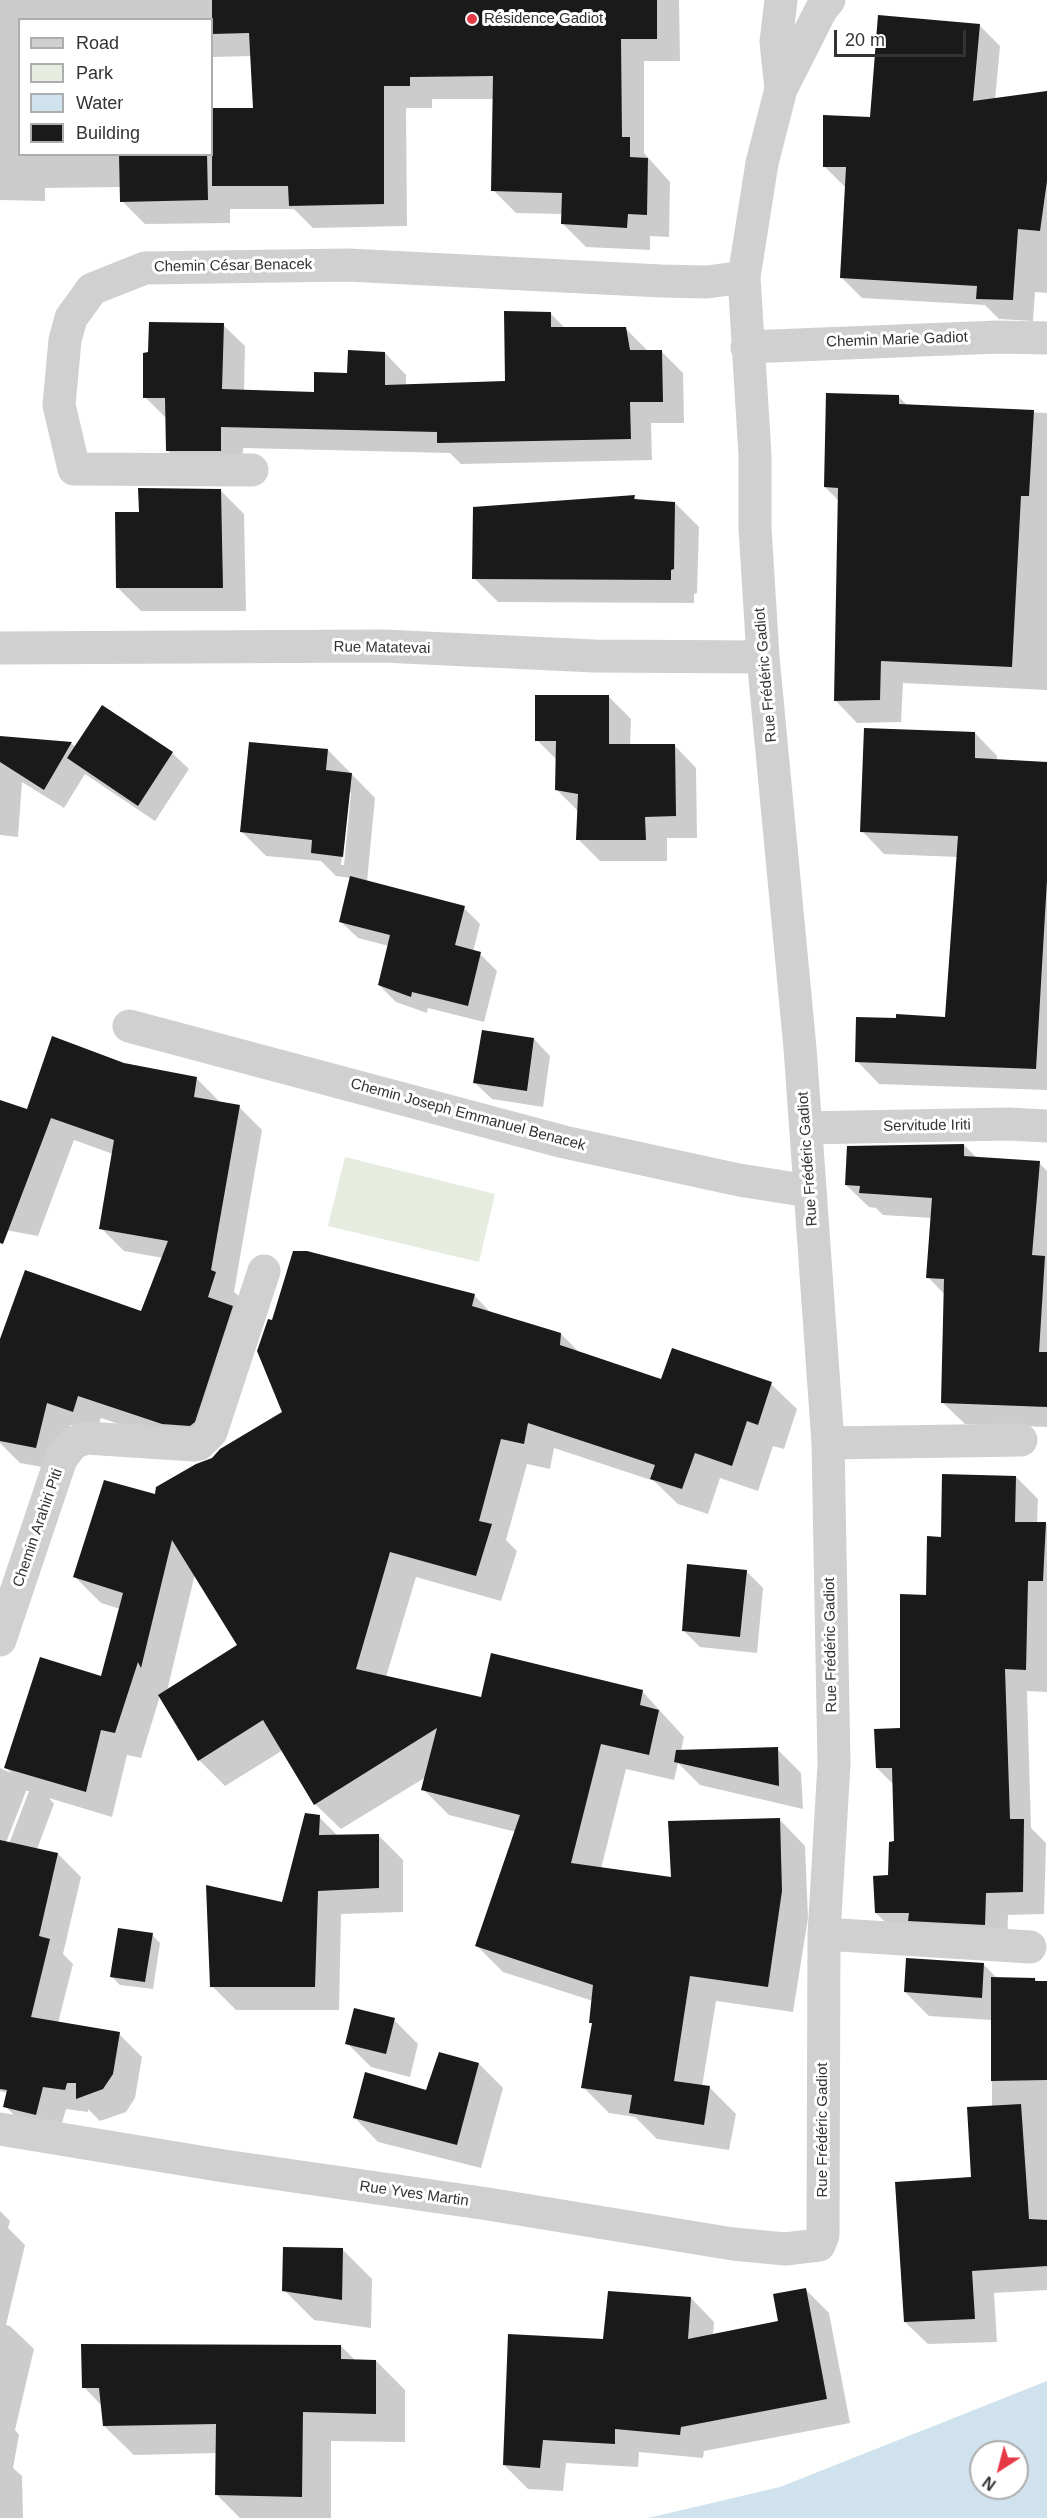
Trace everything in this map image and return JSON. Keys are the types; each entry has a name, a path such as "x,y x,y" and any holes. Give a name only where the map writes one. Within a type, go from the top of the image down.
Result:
{"street":[{"name":"Rue Frédéric Gadiot","path":"781,0 776,42 781,89"},
{"name":"Rue Frédéric Gadiot","path":"823,2235 824,1934 834,1764 828,1443 806,1128 784,867 763,657 755,528 755,455 744,277 762,163 781,89 821,10 829,0"},
{"name":"Chemin César Benacek","path":"252,470 74,469 59,405 65,340 70,318 92,289 145,268 168,267 348,265 707,282 744,277"},
{"name":"Chemin Marie Gadiot","path":"747,347 998,337 1047,338"},
{"name":"Rue Matatevai","path":"0,648 383,646 594,656 763,657"},
{"name":"Chemin Joseph Emmanuel Benacek","path":"129,1026 564,1142 739,1180 809,1191"},
{"name":"Servitude Iriti","path":"806,1128 1047,1125"},
{"name":"Chemin Arahiri Piti","path":"0,1640 61,1459 73,1443 86,1438 194,1445 202,1442 211,1432 218,1413 264,1271"},
{"path":"828,1443 1022,1440"},
{"path":"824,1934 1030,1947"},
{"name":"Rue Yves Martin","path":"0,2129 224,2166 488,2204 733,2244 785,2249 819,2245 823,2235"}],"green space":[{"path":"345,1157 495,1194 479,1262 328,1226"}],"water":[{"path":"1047,2381 1047,2518 648,2518 780,2487"}],"building":[{"path":"212,0 657,0 657,39 621,39 622,137 630,137 630,157 648,158 647,215 628,214 627,228 561,224 562,193 491,191 493,76 410,77 410,86 384,86 384,204 289,206 288,186 212,186 213,108 253,108 249,33 213,34"},
{"path":"878,15 980,24 973,101 1047,91 1047,181 1040,231 1018,229 1013,300 976,299 977,286 840,278 846,167 823,167 823,115 870,117"},
{"path":"119,156 207,156 208,200 120,202"},
{"path":"504,311 551,312 551,327 626,327 630,350 662,350 663,402 630,402 631,439 437,443 437,432 221,427 221,451 166,451 165,398 143,398 143,353 148,352 149,322 224,323 222,389 314,392 314,372 347,373 348,350 385,352 385,385 505,381"},
{"path":"826,393 899,395 899,404 1034,410 1029,496 1021,496 1012,667 881,661 880,700 834,701 838,488 824,487"},
{"path":"138,488 221,489 223,588 116,588 115,512 139,512"},
{"path":"635,495 634,499 675,502 674,569 671,570 671,580 472,579 473,507"},
{"path":"535,695 609,695 609,744 675,744 676,816 645,817 646,840 576,840 578,794 555,790 556,741 535,741"},
{"path":"102,705 173,752 138,806 67,758"},
{"path":"864,728 975,732 975,758 1047,762 1047,880 1036,1069 855,1062 856,1017 896,1018 896,1014 945,1017 958,836 860,832"},
{"path":"0,736 72,742 44,790 0,762"},
{"path":"249,742 328,749 326,770 352,773 343,857 311,853 312,840 240,832"},
{"path":"350,876 465,906 455,945 481,952 468,1006 412,992 411,997 378,985 390,935 339,922"},
{"path":"482,1030 534,1038 527,1091 473,1083"},
{"path":"52,1036 124,1063 197,1077 194,1097 240,1105 211,1270 216,1272 208,1297 233,1306 195,1422 190,1426 162,1424 78,1396 73,1412 47,1403 36,1448 0,1441 0,1339 25,1270 141,1311 168,1241 99,1229 114,1140 51,1118 3,1244 0,1243 0,1100 27,1109"},
{"path":"964,1144 964,1156 1040,1161 1032,1255 1045,1256 1039,1352 1047,1352 1047,1407 941,1403 944,1279 926,1278 932,1198 859,1193 860,1186 845,1185 847,1146"},
{"path":"293,1251 307,1251 475,1294 472,1306 561,1333 560,1345 661,1379 672,1348 772,1382 758,1425 747,1421 732,1466 695,1453 682,1489 650,1479 655,1465 528,1423 524,1444 501,1439 479,1521 492,1524 476,1576 390,1552 356,1669 481,1697 491,1653 643,1690 640,1705 659,1710 649,1755 601,1744 571,1863 671,1877 668,1821 780,1818 782,1891 768,1987 690,1976 674,2081 710,2086 704,2125 629,2113 632,2095 581,2088 592,2023 589,2023 593,1985 475,1946 520,1815 421,1790 437,1728 314,1805 263,1720 198,1761 158,1695 237,1645 172,1540 141,1668 138,1662 115,1733 101,1730 86,1792 4,1768 40,1657 101,1676 123,1593 73,1577 104,1480 155,1494 156,1487 196,1464 212,1458 220,1449 282,1412 257,1351 268,1319 272,1320"},
{"path":"942,1474 1016,1476 1015,1522 1046,1522 1043,1581 1028,1581 1026,1670 1005,1669 1010,1819 1024,1819 1023,1892 986,1893 985,1925 908,1921 909,1913 875,1913 873,1876 888,1875 889,1842 894,1841 892,1768 876,1768 874,1729 900,1728 900,1594 926,1595 927,1536 941,1537"},
{"path":"687,1564 747,1570 740,1637 682,1631"},
{"path":"778,1747 779,1786 674,1762 676,1750"},
{"path":"305,1813 320,1815 319,1835 379,1834 379,1888 318,1891 315,1987 210,1987 206,1885 282,1902"},
{"path":"0,1840 58,1853 39,1936 50,1939 31,2017 120,2032 113,2074 103,2089 76,2099 76,2083 67,2083 65,2090 43,2087 36,2115 3,2107 7,2090 0,2089"},
{"path":"118,1928 153,1933 145,1982 110,1977"},
{"path":"906,1958 984,1963 982,1998 904,1992"},
{"path":"991,1977 1035,1978 1035,1981 1047,1981 1047,2080 991,2081"},
{"path":"354,2008 395,2018 386,2054 345,2044"},
{"path":"439,2052 479,2063 457,2145 353,2118 365,2072 426,2090"},
{"path":"1021,2104 1029,2219 1047,2220 1047,2266 972,2271 975,2319 904,2322 895,2182 971,2177 967,2107"},
{"path":"283,2247 343,2248 342,2300 282,2291"},
{"path":"806,2288 827,2399 681,2427 680,2435 615,2429 615,2444 543,2440 540,2468 503,2465 508,2334 603,2339 608,2291 691,2297 688,2339 778,2321 773,2294"},
{"path":"81,2344 341,2345 341,2359 376,2360 376,2414 303,2412 302,2497 215,2495 216,2424 103,2426 99,2388 82,2388"}],"place":[{"name":"Résidence Gadiot","path":"472,19"}]}
